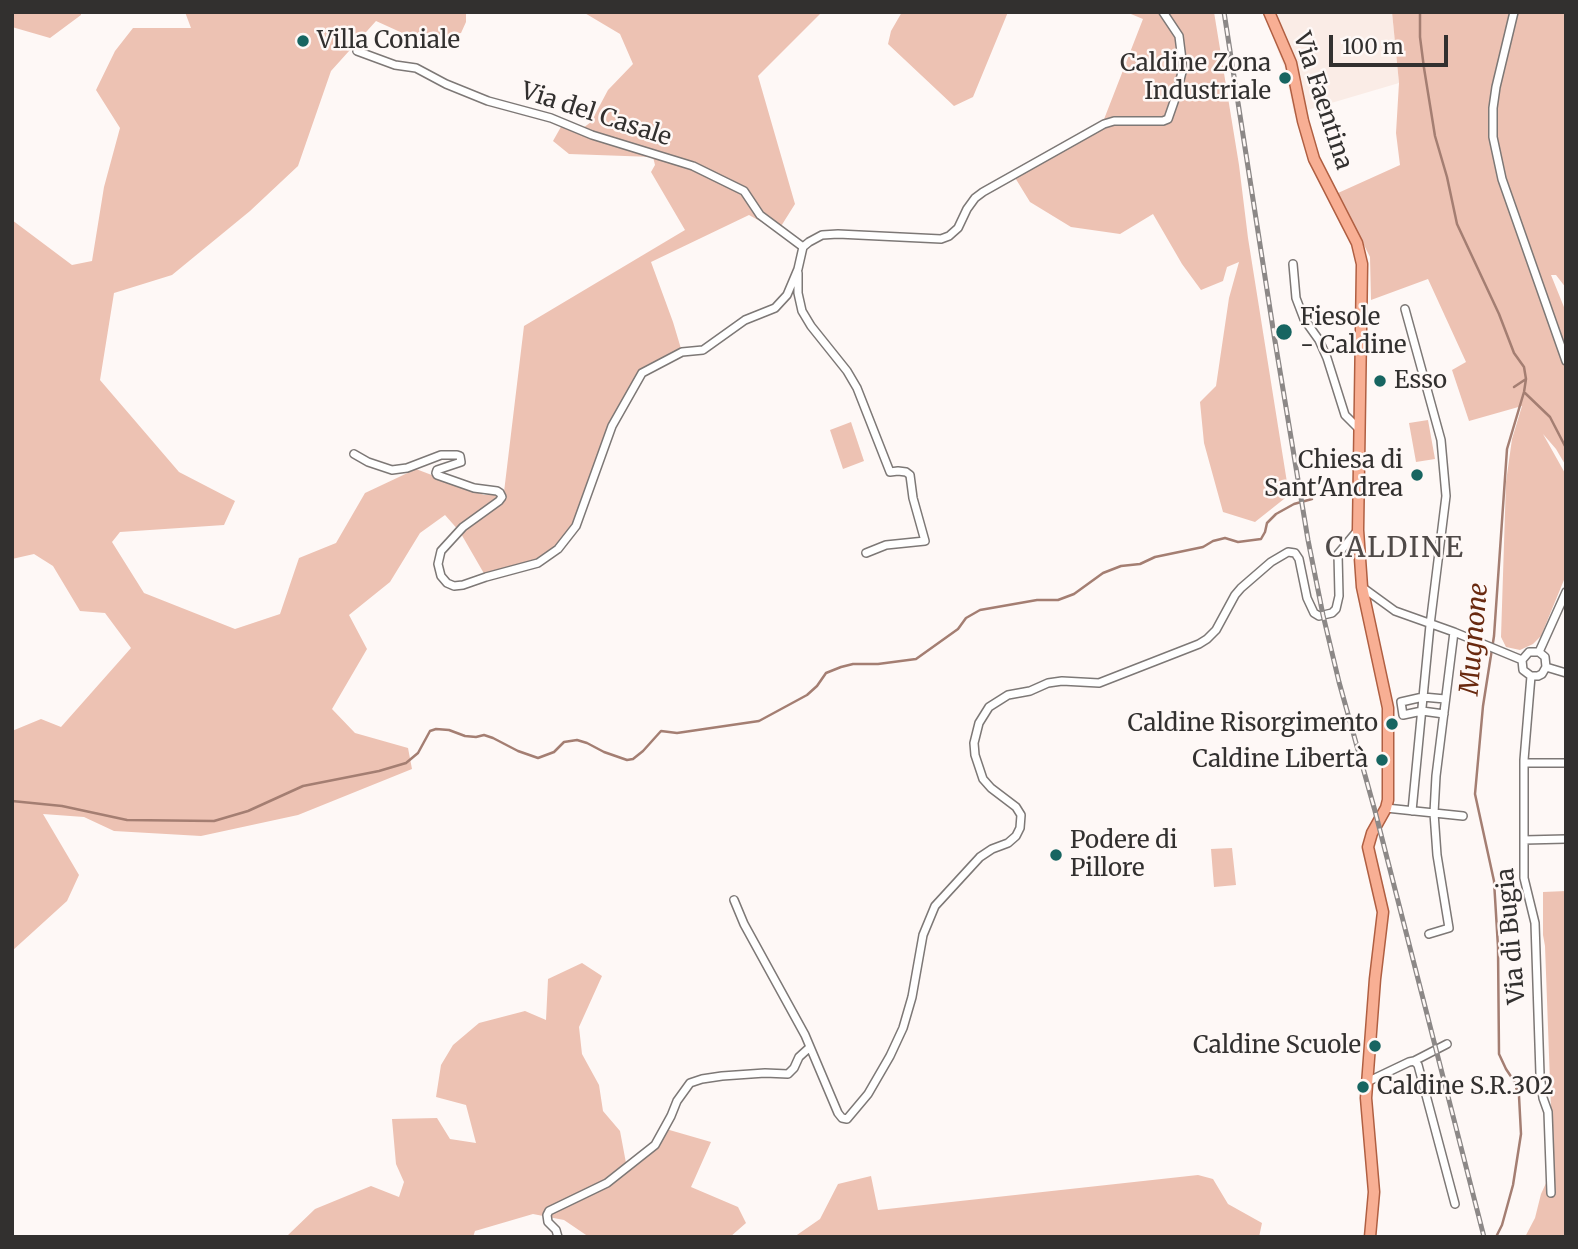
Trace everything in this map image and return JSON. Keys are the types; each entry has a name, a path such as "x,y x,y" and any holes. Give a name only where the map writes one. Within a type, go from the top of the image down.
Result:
{"main road":[{"name":"Via Faentina","path":"1269,12 1291,63 1314,159 1349,226 1360,253 1363,275 1358,530 1362,587 1388,708 1388,800 1367,847 1383,912 1366,1098 1374,1192 1370,1237"}],"street":[{"path":"354,454 368,463 392,470 407,468 441,455 457,454 461,462 436,470 437,475 474,488 497,491 501,495 499,501 463,527 441,551 438,564 441,576 447,583 454,586 463,585 538,563 558,549 576,526 612,426 642,373 682,352 703,350 745,320 782,303 798,269 803,247 809,242 822,235 838,234 940,239 949,236 958,228 973,201 983,192 1104,124 1114,121 1166,120 1177,96 1183,68 1179,36 1163,12"},
{"path":"1514,12 1493,108 1493,137 1502,179 1566,361"},
{"name":"Via del Casale","path":"357,51 395,65 416,68 488,101 551,118 592,135 693,166 744,191 760,215 803,247"},
{"path":"1293,264 1296,298 1304,318 1320,340 1345,415 1359,429"},
{"path":"798,269 798,293 802,311 811,327 858,388 890,472 906,472 910,475 925,541 886,545 866,553"},
{"path":"1405,309 1441,440 1446,495 1412,811"},
{"path":"734,900 744,924 810,1047 838,1113 845,1120 850,1118 868,1094 903,1028 923,935 935,906 980,857 1008,842 1016,836 1020,828 1021,816 1016,807 983,779 975,755 974,743 979,723 989,707 1008,695 1030,691 1048,683 1099,683 1199,644 1216,631 1241,588 1287,552 1295,553 1300,559 1307,598 1314,613 1320,616 1332,613 1338,605 1339,596 1338,554 1358,530"},
{"path":"1362,587 1387,607 1522,660"},
{"path":"1539,652 1566,592"},
{"path":"1429,934 1449,928 1437,855 1434,813 1454,632"},
{"path":"1539,652 1545,657 1546,667 1542,674 1531,676 1524,670 1522,660 1527,653 1539,652"},
{"path":"1546,667 1566,673"},
{"name":"Via di Bugia","path":"1531,676 1524,763 1524,878 1535,923 1540,1074 1548,1112 1551,1193"},
{"path":"1444,714 1422,711 1403,715 1401,702 1423,697 1446,699"},
{"path":"1524,763 1566,763"},
{"path":"1386,808 1463,816"},
{"path":"1524,840 1566,839"},
{"path":"1367,1082 1447,1044"},
{"path":"558,1237 556,1230 548,1222 549,1211 607,1183 656,1145 677,1101 690,1083 722,1076 788,1074 799,1057 810,1047"},
{"path":"1414,1061 1418,1065 1455,1204"}],"shaded area":[{"path":"12,12 81,12 81,15 50,38 12,27"},
{"path":"185,12 466,12 466,22 461,33 420,41 376,21 331,71 298,166 250,211 172,275 114,293 100,380 179,472 235,501 224,525 120,532 112,542 144,593 235,629 280,614 299,558 336,543 365,493 416,469 484,495 504,492 524,326 685,230 651,172 655,165 653,157 569,154 553,141 562,125 583,128 591,122 608,90 633,64 620,34 583,12 822,12 758,76 795,204 778,231 749,215 651,262 682,352 642,373 612,426 576,526 538,563 486,577 460,532 445,515 420,533 390,582 349,615 367,649 332,709 355,733 408,748 412,769 298,815 201,836 114,831 84,817 43,814 79,875 67,901 12,951 12,731 41,719 61,727 131,648 105,613 80,611 53,566 34,554 12,559 12,220 72,265 92,261 104,187 120,128 96,90 115,51 133,28 191,28"},
{"path":"902,12 1008,12 973,97 954,106 888,44 891,31"},
{"path":"1126,12 1214,12 1289,495 1255,522 1223,512 1204,443 1200,402 1216,386 1229,298 1239,262 1227,267 1223,281 1201,290 1182,264 1153,214 1120,234 1071,227 1030,202 1014,176 1101,127 1143,19"},
{"path":"1263,12 1392,12 1399,83 1294,114 1285,69"},
{"path":"1392,12 1566,12 1566,288 1556,275 1551,275 1566,312 1566,466 1543,434 1566,475 1566,575 1541,636 1533,644 1520,650 1506,647 1501,637 1506,482 1512,439 1522,406 1469,421 1452,370 1466,362 1428,279 1371,300 1370,257 1338,193 1400,165 1396,133 1399,83"},
{"path":"1428,420 1435,459 1416,462 1409,423"},
{"path":"851,422 864,461 843,469 830,430"},
{"path":"1232,848 1236,885 1214,887 1211,849"},
{"path":"1566,891 1566,1237 1525,1237 1535,1218 1547,1181 1544,1111 1551,1109 1543,892"},
{"path":"582,963 602,976 579,1027 582,1054 599,1085 603,1111 620,1131 626,1163 631,1169 654,1149 666,1129 711,1142 691,1187 738,1207 746,1223 730,1237 589,1237 564,1220 533,1214 475,1231 473,1237 288,1235 315,1209 371,1186 399,1197 404,1182 396,1164 392,1119 437,1118 450,1139 476,1143 466,1105 436,1097 441,1065 453,1045 479,1023 525,1011 546,1020 548,979"},
{"path":"1198,1175 1213,1179 1228,1204 1262,1223 1259,1237 794,1237 820,1219 838,1184 871,1176 878,1210"}],"waterway":[{"name":"Mugnone","path":"1420,12 1420,37 1435,136 1457,224 1514,353 1524,367 1526,379 1507,449 1494,636 1483,706 1475,794 1494,881 1499,1054 1519,1096 1521,1134 1513,1185 1496,1237"},
{"path":"1514,387 1526,379"},
{"path":"1525,393 1550,417 1566,448"},
{"path":"12,801 62,806 127,820 214,821 248,811 303,786 406,763 418,753 430,731 436,729 465,736 484,735 538,758 554,752 564,742 577,740 627,760 633,759 661,731 677,733 759,721 807,695 826,673 841,667 916,659 958,629 966,618 980,610 1037,600 1058,600 1074,594 1103,573 1121,566 1140,564 1155,557 1203,547 1213,541 1225,538 1238,542 1261,539 1267,523 1276,514 1294,504 1312,499"}],"railway":[{"path":"1224,12 1274,335 1323,615 1484,1237"}],"place":[{"name":"Villa Coniale","path":"303,41"},
{"name":"Caldine Zona Industriale","path":"1285,78"},
{"name":"Fiesole - Caldine","path":"1284,332"},
{"name":"Esso","path":"1380,381"},
{"name":"Chiesa di Sant'Andrea","path":"1417,475"},
{"name":"Caldine Risorgimento","path":"1392,724"},
{"name":"Caldine Libertà","path":"1382,760"},
{"name":"Podere di Pillore","path":"1056,855"},
{"name":"Caldine Scuole","path":"1375,1046"},
{"name":"Caldine S.R.302","path":"1363,1087"}],"district":[{"name":"CALDINE","path":"1395,549"}]}
